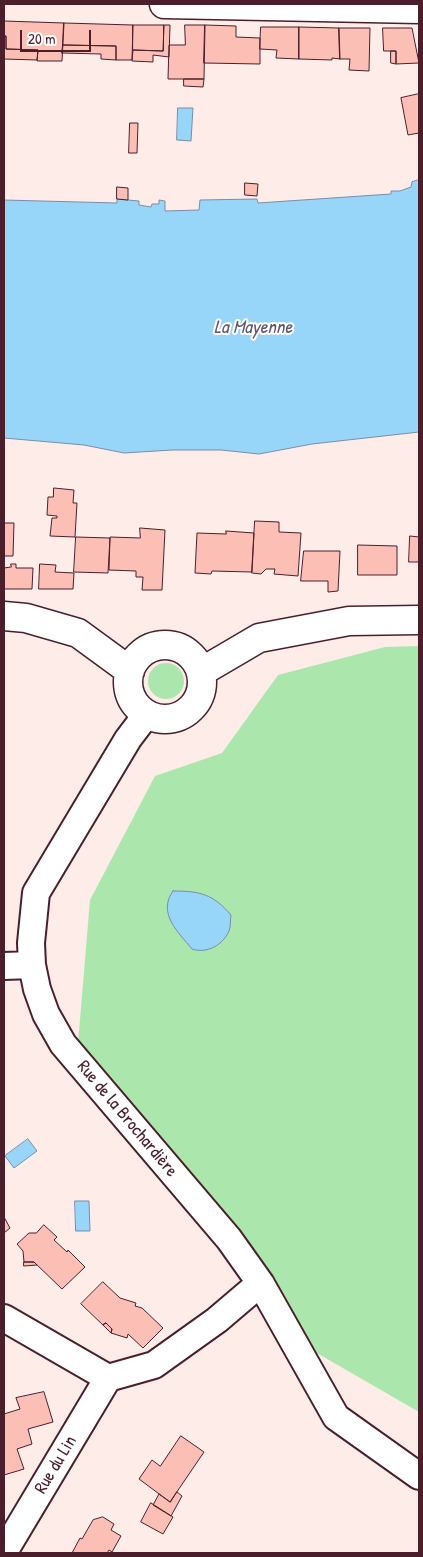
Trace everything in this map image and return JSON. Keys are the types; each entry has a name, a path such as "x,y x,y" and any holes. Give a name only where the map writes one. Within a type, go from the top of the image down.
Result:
{"street":[{"path":"164,4 419,9"},
{"path":"4,616 26,618 78,633 130,671"},
{"path":"201,672 259,638 349,621 419,620"},
{"path":"171,645 181,648 197,662 201,672 202,684 199,696 193,707 183,714 171,718 158,718 147,714 138,706 131,695 128,683 134,662 141,654 155,646 171,645"},
{"name":"Rue de la Brochardière","path":"147,714 128,739 36,893 31,943 32,965 37,990 46,1014 63,1044 228,1239 261,1284 336,1417 419,1476"},
{"path":"4,966 32,965"},
{"path":"4,1318 108,1378 154,1365 217,1320 261,1284"},
{"name":"Rue du Lin","path":"4,1552 108,1378"}],"green space":[{"path":"419,646 419,1412 310,1349 244,1237 78,1043 90,900 155,776 222,753 278,675 385,647"},
{"path":"166,663 179,668 184,681 179,694 166,699 153,694 148,681 153,668"}],"water":[{"path":"178,108 193,108 191,141 177,140"},
{"name":"La Mayenne","path":"419,180 419,432 312,444 259,454 221,450 172,450 124,453 84,445 4,438 4,200 117,203 117,199 139,201 139,205 151,207 152,204 159,204 159,200 165,201 165,211 199,210 200,200 257,199 258,203 391,194 391,191 400,191 411,187 412,182"},
{"path":"173,891 205,895 218,902 231,915 230,929 219,944 209,949 192,949 171,922 168,915 167,907"},
{"path":"28,1139 37,1151 14,1168 5,1156"},
{"path":"75,1201 89,1201 90,1231 76,1231"}],"building":[{"path":"4,21 64,23 62,61 37,61 38,50 6,49"},
{"path":"64,23 133,25 132,60 116,60 116,46 63,45"},
{"path":"133,25 164,25 163,51 133,50"},
{"path":"164,25 170,25 169,57 153,55 153,62 132,61 133,50 163,51"},
{"path":"185,25 205,25 204,79 168,79 169,45 185,45"},
{"path":"205,25 236,26 236,37 260,38 260,64 204,63"},
{"path":"261,27 299,27 299,59 276,58 277,50 260,49"},
{"path":"299,27 339,28 340,59 299,59"},
{"path":"339,28 370,28 369,71 349,70 350,59 340,59"},
{"path":"383,28 412,28 419,63 396,64 396,51 384,51"},
{"path":"4,36 6,36 6,49 38,50 37,60 4,59"},
{"path":"63,45 116,46 116,60 101,59 101,54 62,53"},
{"path":"391,51 396,51 396,64 391,63"},
{"path":"184,79 204,79 203,87 184,86"},
{"path":"419,94 419,133 408,135 401,98"},
{"path":"130,123 138,123 137,153 129,153"},
{"path":"245,183 258,184 257,196 245,195"},
{"path":"117,187 128,188 128,200 117,199"},
{"path":"54,488 74,490 73,503 77,503 75,537 50,536 52,518 57,518 57,516 47,515 48,497 53,497"},
{"path":"255,521 279,522 279,532 301,533 298,576 274,574 275,569 266,569 261,574 252,573"},
{"path":"4,523 14,523 13,556 4,556"},
{"path":"140,528 165,530 162,590 142,590 143,577 136,577 136,571 109,570 110,537 140,538"},
{"path":"226,531 254,533 252,572 212,571 211,574 195,573 197,533 226,534"},
{"path":"410,536 419,537 419,562 409,562"},
{"path":"76,537 110,538 108,573 74,572"},
{"path":"358,545 397,546 397,575 358,575"},
{"path":"304,551 340,551 338,591 328,592 328,581 301,581"},
{"path":"11,564 16,564 16,568 33,568 32,589 4,589 4,568 11,567"},
{"path":"40,564 56,565 55,572 74,573 73,589 39,589"},
{"path":"4,1217 10,1228 4,1233"},
{"path":"44,1225 57,1237 54,1240 67,1252 68,1250 85,1267 62,1289 34,1262 24,1262 23,1251 17,1244 29,1233 36,1233"},
{"path":"24,1262 34,1262 37,1265 24,1266"},
{"path":"103,1282 120,1298 136,1303 135,1306 142,1308 163,1328 143,1348 128,1334 127,1338 111,1333 112,1329 106,1323 103,1325 81,1304"},
{"path":"106,1323 112,1329 111,1333 103,1325"},
{"path":"44,1392 53,1422 28,1429 32,1444 17,1449 24,1469 4,1475 4,1414 20,1409 16,1398"},
{"path":"181,1436 204,1452 170,1502 139,1479 152,1460 160,1466"},
{"path":"177,1492 182,1496 171,1516 153,1505 159,1494 170,1502"},
{"path":"151,1503 173,1517 163,1534 141,1522"},
{"path":"103,1517 114,1524 111,1530 121,1536 112,1552 109,1550 107,1553 72,1553 93,1520"}]}
